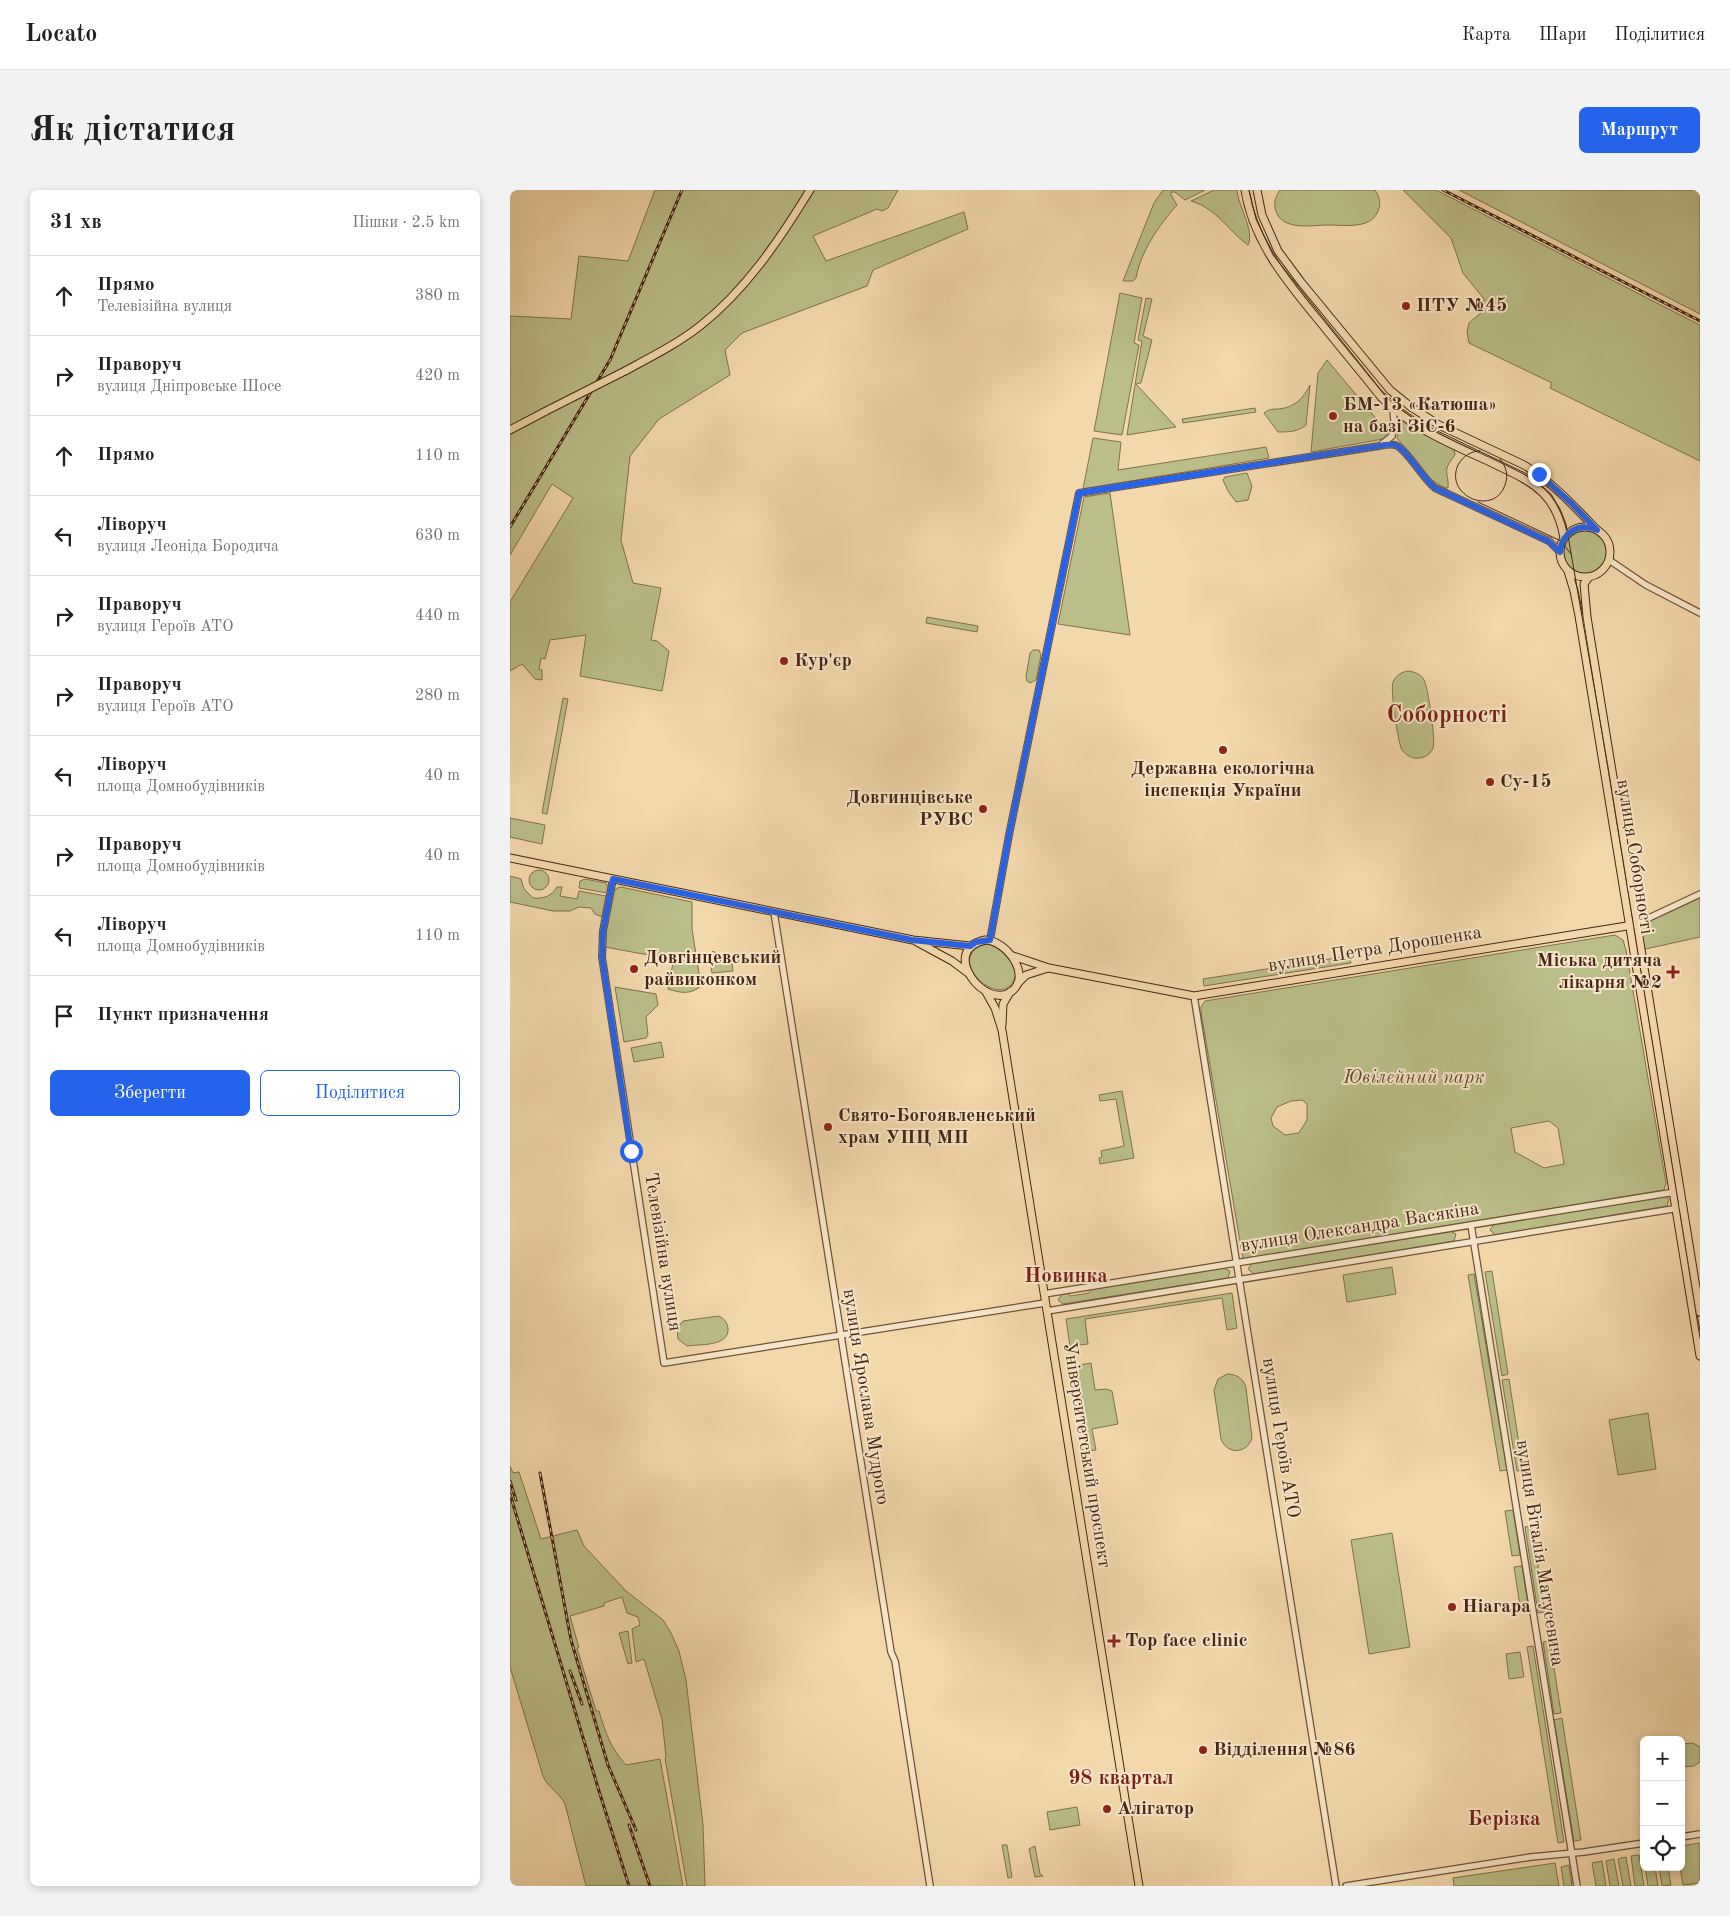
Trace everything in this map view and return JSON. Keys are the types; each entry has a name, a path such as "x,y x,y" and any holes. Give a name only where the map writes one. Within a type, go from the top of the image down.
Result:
{"main road":[{"path":"510,430 680,341 717,312 753,274 789,224 810,190"},
{"path":"1245,190 1250,214 1260,239 1274,262 1381,397 1393,409 1421,429 1513,474 1543,493 1555,509 1564,538"},
{"path":"1257,190 1262,215 1272,240 1285,262 1390,390 1427,418 1539,474 1604,535 1610,551 1609,560 1602,571 1589,577 1575,575 1568,571 1563,565 1560,552 1564,538 1571,530 1581,527 1597,530"},
{"name":"вулиця Соборності","path":"1568,571 1576,599 1629,925 1676,1192 1700,1312"},
{"name":"вулиця Соборності","path":"1589,577 1584,584 1584,595 1638,924 1676,1192"},
{"path":"510,858 912,940 970,946"},
{"name":"вулиця Петра Дорошенка","path":"1013,956 1049,968 1194,996 1638,924"},
{"path":"912,940 952,961 968,973 986,992 995,1009 1002,1030"},
{"path":"968,973 965,960 970,946 976,942 990,940 999,944 1013,956 1017,966 1018,983"},
{"path":"1002,1030 1004,1004 1018,983 1030,973 1049,968"},
{"path":"986,992 1002,995 1012,991"},
{"name":"Університетський проспект","path":"1002,1030 1139,1886"},
{"name":"вулиця Соборності","path":"1679,1208 1700,1356"}],"street":[{"path":"1379,446 1392,436 1393,409"},
{"path":"990,940 1009,835 1079,493 1389,445 1399,447 1427,482 1435,488 1548,541 1560,552"},
{"path":"1609,560 1646,585 1700,613"},
{"name":"Телевізійна вулиця","path":"613,879 603,931 602,957 664,1363 840,1336"},
{"name":"вулиця Петра Дорошенка","path":"1638,924 1700,894"},
{"name":"вулиця Ярослава Мудрого","path":"774,912 840,1336 891,1652 895,1661 930,1886"},
{"name":"вулиця Героїв АТО","path":"1194,996 1336,1886"},
{"name":"вулиця Олександра Васякіна","path":"1044,1294 1676,1192"},
{"name":"вулиця Олександра Васякіна","path":"1047,1311 1679,1208"},
{"name":"вулиця Віталія Матусевича","path":"1471,1225 1577,1886"},
{"path":"840,1336 1046,1303"},
{"path":"1685,1836 1700,1834"},
{"path":"1346,1886 1531,1857 1584,1852 1640,1844"}],"green space":[{"path":"655,190 898,190 888,208 882,211 877,209 813,236 826,261 964,212 968,229 873,270 867,286 742,333 725,350 730,375 659,419 630,456 621,540 633,583 661,588 651,640 657,641 669,651 662,691 580,676 586,635 550,640 545,659 541,658 539,669 542,670 542,680 535,679 522,664 510,671 510,602 573,498 552,484 510,555 510,316 571,319 579,256 628,261"},
{"path":"1163,190 1205,190 1185,200 1175,192 1171,192 1177,205 1146,248 1136,278 1133,281 1123,281 1154,203"},
{"path":"1214,190 1237,190 1248,226 1250,239 1248,245 1215,214 1191,201"},
{"path":"1280,190 1375,190 1378,194 1380,206 1376,215 1371,220 1358,225 1297,226 1283,221 1278,216 1275,203 1276,196"},
{"path":"1403,190 1436,190 1700,325 1700,461 1550,388 1552,383 1469,343 1467,332 1469,323 1482,312 1484,299 1463,273 1451,238"},
{"path":"1459,190 1700,190 1700,314"},
{"path":"1120,293 1142,298 1134,343 1139,345 1122,435 1094,431"},
{"path":"1146,298 1152,299 1143,336 1152,340 1141,383 1136,384 1176,427 1127,435 1142,341 1138,340"},
{"path":"1327,360 1388,433 1383,439 1311,452 1318,373"},
{"path":"1310,385 1306,425 1289,432 1278,432 1264,413 1294,404"},
{"path":"1255,408 1256,412 1183,423 1182,419"},
{"path":"1398,416 1454,449 1455,455 1447,469 1448,488 1430,479 1397,438 1399,429"},
{"path":"1093,438 1121,442 1118,470 1266,447 1269,458 1083,489"},
{"path":"1247,473 1252,486 1248,500 1236,502 1223,480 1225,477"},
{"path":"1110,493 1130,635 1058,624 1084,497"},
{"path":"1585,529 1598,533 1604,539 1608,552 1604,565 1598,571 1585,575 1572,571 1566,565 1562,552 1566,539 1572,533"},
{"path":"927,617 978,626 977,632 926,623"},
{"path":"1033,650 1039,650 1041,655 1036,680 1030,683 1026,677 1030,653"},
{"path":"1408,671 1421,676 1428,693 1434,743 1429,754 1421,758 1407,755 1402,750 1398,737 1392,687 1399,674"},
{"path":"563,698 568,699 547,814 542,813"},
{"path":"510,818 545,825 542,844 510,837"},
{"path":"539,870 546,873 549,880 546,887 539,890 532,887 529,880 532,873"},
{"path":"510,876 521,879 524,889 533,898 547,896 553,893 557,887 562,887 560,896 577,899 579,891 606,896 602,917 595,914 591,908 579,907 570,911 553,911 510,902"},
{"path":"585,879 606,883 608,887 607,893 579,888 580,881"},
{"path":"621,887 692,902 692,929 701,986 693,991 685,992 668,989 673,963 670,959 605,947 606,931 614,892 617,888"},
{"path":"1700,894 1700,937 1641,950 1638,924"},
{"name":"Ювілейний парк","path":"1615,935 1623,940 1626,950 1666,1183 1664,1190 1243,1259 1201,1012 1201,1007 1205,1001","holes":["1302,1100 1307,1104 1307,1120 1299,1133 1285,1135 1273,1126 1271,1118 1277,1107 1291,1101","1549,1121 1558,1128 1564,1164 1544,1168 1515,1152 1511,1128"]},
{"path":"987,944 1002,950 1016,972 1011,985 1001,990 991,988 980,981 972,971 969,961 974,951"},
{"path":"713,951 732,964 733,971 712,973 709,957"},
{"path":"1349,956 1351,963 1204,986 1203,979"},
{"path":"615,987 656,994 658,1005 646,1017 648,1035 646,1038 624,1042"},
{"path":"661,1042 664,1057 634,1062 631,1048"},
{"path":"1122,1091 1134,1158 1100,1164 1101,1151 1124,1146 1116,1099 1100,1101 1099,1095"},
{"path":"1663,1196 1669,1199 1667,1206 1495,1235 1490,1230 1494,1224"},
{"path":"1450,1231 1456,1234 1454,1241 1254,1274 1248,1269 1252,1263"},
{"path":"1392,1267 1396,1294 1347,1302 1343,1275"},
{"path":"1223,1268 1230,1271 1228,1278 1063,1304 1058,1300 1062,1294 1067,1293 1071,1296 1089,1293 1091,1289"},
{"path":"1492,1271 1508,1374 1502,1376 1485,1272"},
{"path":"1474,1274 1507,1470 1500,1471 1468,1275"},
{"path":"1232,1293 1237,1328 1227,1330 1222,1298 1085,1319 1088,1344 1070,1346 1066,1319"},
{"path":"718,1316 725,1320 728,1328 724,1339 719,1342 687,1346 678,1339 677,1328 683,1321"},
{"path":"1091,1363 1095,1390 1106,1389 1112,1391 1118,1424 1092,1429 1096,1450 1088,1451 1073,1366"},
{"path":"1227,1374 1240,1378 1246,1388 1252,1438 1242,1450 1228,1448 1221,1439 1214,1390 1218,1379"},
{"path":"1509,1379 1523,1470 1517,1471 1502,1380"},
{"path":"1648,1413 1656,1469 1618,1475 1609,1420"},
{"path":"510,1466 513,1473 519,1472 541,1539 577,1530 584,1546 626,1591 663,1620 671,1633 679,1651 686,1680 703,1825 705,1886 687,1886 665,1758 662,1719 644,1659 636,1662 632,1629 640,1625 638,1617 627,1613 622,1597 604,1603 604,1606 570,1616 579,1648 577,1648 596,1711 599,1711 606,1733 616,1753 626,1765 660,1759 683,1886 586,1886 565,1804 543,1776 510,1667"},
{"path":"1513,1510 1520,1555 1512,1556 1505,1511"},
{"path":"1532,1526 1545,1612 1538,1613 1525,1527"},
{"path":"1392,1533 1410,1647 1369,1654 1351,1540"},
{"path":"1522,1566 1529,1611 1521,1612 1514,1567"},
{"path":"628,1631 632,1663 628,1664 619,1633"},
{"path":"1550,1641 1561,1713 1554,1714 1543,1642"},
{"path":"1533,1646 1564,1842 1558,1843 1527,1647"},
{"path":"1520,1652 1524,1677 1509,1679 1506,1654"},
{"path":"1562,1718 1581,1840 1574,1841 1554,1720"},
{"path":"1693,1743 1700,1747 1700,1762 1694,1766 1685,1767 1685,1744"},
{"path":"1077,1807 1080,1825 1050,1830 1047,1812"},
{"path":"1700,1843 1700,1883 1683,1885 1681,1871 1685,1871 1685,1845"},
{"path":"1002,1845 1007,1845 1012,1877 1008,1878"},
{"path":"1035,1846 1040,1874 1043,1876 1035,1877 1029,1849"},
{"path":"1639,1855 1640,1871 1642,1871 1644,1886 1635,1886 1631,1856"},
{"path":"1626,1857 1631,1886 1623,1886 1618,1859"},
{"path":"1614,1859 1619,1886 1610,1886 1606,1861"},
{"path":"1602,1861 1606,1886 1596,1886 1592,1863"},
{"path":"1555,1863 1559,1886 1454,1886 1453,1878"},
{"path":"1569,1865 1572,1886 1564,1886 1561,1867"},
{"path":"1646,1871 1656,1871 1658,1886 1648,1886"},
{"path":"1660,1871 1669,1871 1671,1885 1662,1886"}],"tram line":[{"path":"1249,190 1256,219 1273,255 1381,390 1401,408 1427,426 1529,475 1551,494 1566,524 1608,767 1700,1338"},
{"path":"1480,451 1470,453 1462,459 1458,465 1456,476 1458,486 1472,499 1491,500 1499,495 1507,478 1505,468 1500,459"},
{"path":"1478,502 1561,541 1571,554"}],"railway":[{"path":"510,527 610,360 682,190"},
{"path":"1443,190 1700,321"},
{"path":"540,1473 571,1640 608,1765 636,1830"},
{"path":"510,1481 516,1500"},
{"path":"510,1494 629,1886"},
{"path":"570,1671 582,1704"},
{"path":"629,1825 650,1886"}],"place":[{"name":"ПТУ №45","path":"1406,306"},
{"name":"БМ-13 «Катюша» на базі ЗіС-6","path":"1333,416"},
{"name":"Кур'єр","path":"784,661"},
{"name":"Державна екологічна інспекція України","path":"1223,750"},
{"name":"Су-15","path":"1490,782"},
{"name":"Довгинцівське РУВС","path":"983,809"},
{"name":"Довгінцевський райвиконком","path":"634,969"},
{"name":"Міська дитяча лікарня №2","path":"1673,972"},
{"name":"Свято-Богоявленський храм УПЦ МП","path":"828,1127"},
{"name":"Ніагара","path":"1452,1607"},
{"name":"Top face clinic","path":"1114,1641"},
{"name":"Відділення №86","path":"1203,1750"},
{"name":"Алігатор","path":"1107,1809"}],"district":[{"name":"Соборності","path":"1447,716"},
{"name":"Новинка","path":"1066,1276"},
{"name":"98 квартал","path":"1121,1778"},
{"name":"Берізка","path":"1504,1819"}],"route":[{"path":"631,1151 604,982 602,957 603,931 613,879 912,940 955,946 970,946 976,942 990,940 1009,835 1079,493 1389,445 1399,447 1427,482 1435,488 1548,541 1560,552 1560,545 1571,530 1587,526 1597,530 1539,474"}]}
